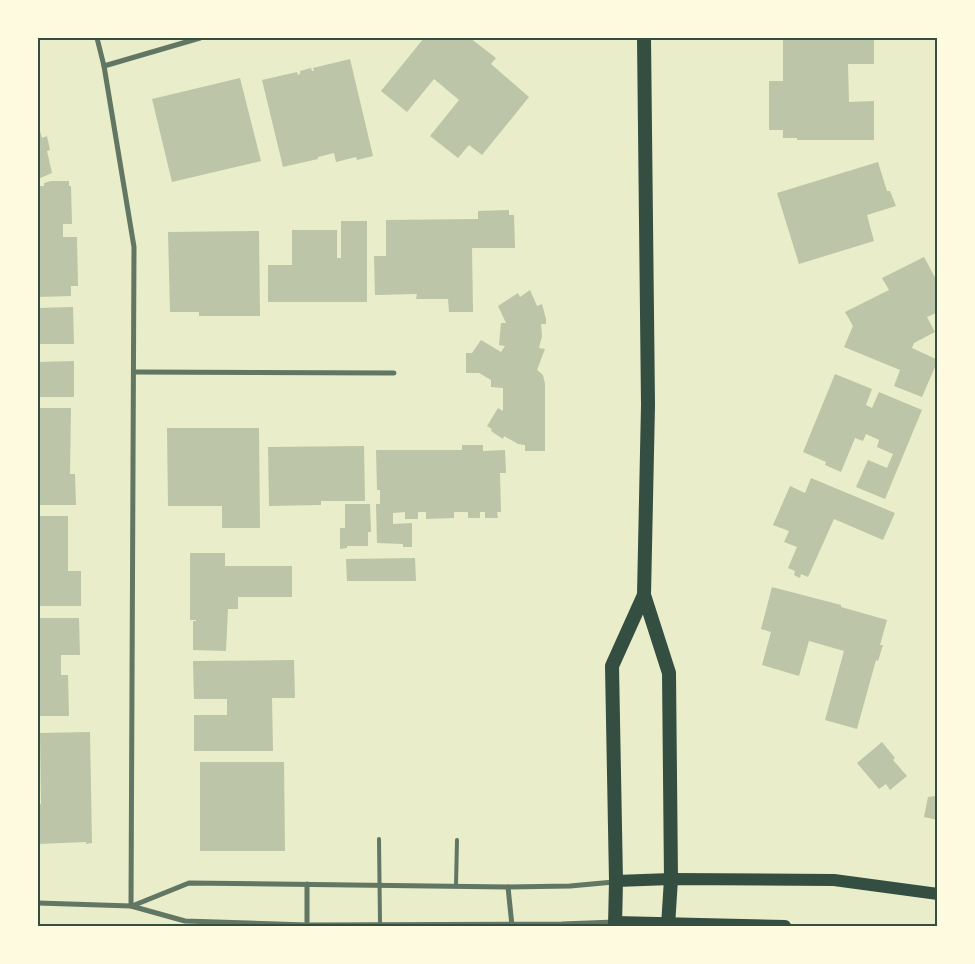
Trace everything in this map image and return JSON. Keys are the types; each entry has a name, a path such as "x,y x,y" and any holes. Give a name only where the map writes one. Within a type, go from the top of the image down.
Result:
{"highway":[{"path":"644,38 648,405 644,595 669,673 671,879 668,924"},
{"path":"615,924 612,666 644,595"}],"main road":[{"path":"616,882 671,879 834,880 938,894"},
{"path":"615,924 785,926"}],"street":[{"path":"96,38 104,66 134,247 131,906"},
{"path":"104,66 200,38"},
{"path":"134,372 394,373"},
{"path":"131,906 189,883 508,887 570,886 616,882"},
{"path":"307,884 307,926"},
{"path":"508,887 512,925"},
{"path":"38,902 131,906 185,921 307,926 380,924 615,924"}],"lane":[{"path":"379,839 380,924"},
{"path":"456,885 457,840"}],"building":[{"path":"424,38 470,38 496,58 491,64 529,97 482,155 469,145 458,158 430,136 459,100 434,79 407,112 381,91"},
{"path":"874,38 874,64 848,64 849,102 874,101 874,140 797,140 797,138 783,138 783,130 769,130 769,81 783,81 783,39"},
{"path":"350,59 373,156 357,160 356,157 336,162 334,153 318,157 318,159 283,167 262,80 297,72 298,75 300,71 311,68 314,71 313,68"},
{"path":"240,78 261,161 172,182 152,99"},
{"path":"38,124 42,138 47,136 50,150 47,151 52,173 38,179"},
{"path":"878,162 887,191 890,191 896,206 867,215 874,241 799,264 777,193"},
{"path":"69,181 69,186 71,186 72,224 63,224 63,237 77,237 78,286 71,286 71,296 38,297 38,186 44,186 44,183"},
{"path":"509,210 509,215 514,215 515,248 472,248 473,312 449,312 448,299 416,299 417,294 375,295 374,256 386,256 386,220 478,219 478,211"},
{"path":"341,221 367,221 367,302 268,302 268,265 292,265 292,230 337,230 337,258 341,258"},
{"path":"259,231 260,316 199,316 199,312 170,312 168,232"},
{"path":"924,257 938,283 938,312 927,317 935,332 914,343 912,348 938,360 922,397 894,386 900,370 844,347 853,326 845,312 889,290 882,278"},
{"path":"530,290 537,306 542,304 546,319 546,324 541,324 542,336 539,348 545,349 537,370 543,375 545,384 545,451 525,451 525,445 518,444 504,436 503,439 491,431 492,429 487,426 498,408 503,411 503,388 491,387 491,380 479,373 466,373 466,353 472,353 481,340 501,352 505,346 499,345 501,323 506,323 498,306 518,293 520,297"},
{"path":"73,307 74,344 38,344 38,308"},
{"path":"74,361 74,397 38,397 38,362"},
{"path":"835,374 872,389 866,405 872,408 879,392 922,410 885,499 856,487 868,460 887,468 893,454 877,447 879,440 866,434 863,441 855,438 841,472 825,465 826,462 803,452"},
{"path":"38,408 71,408 70,474 75,474 76,505 38,505"},
{"path":"167,428 259,428 260,528 222,528 222,506 168,506"},
{"path":"462,445 483,445 483,451 505,450 506,473 500,473 501,512 497,512 498,518 485,518 485,512 480,512 480,518 468,518 468,512 454,512 454,518 426,519 426,512 418,512 418,519 405,519 405,512 393,513 393,524 412,523 412,547 403,547 403,544 377,543 376,504 380,504 380,490 377,490 376,450 462,450"},
{"path":"364,446 365,501 321,501 321,505 269,506 268,447"},
{"path":"811,478 895,513 883,540 834,519 808,577 801,574 800,578 794,575 795,571 788,568 797,547 784,542 789,531 773,525 790,486 805,493"},
{"path":"345,504 370,504 371,532 368,532 368,546 347,546 347,548 340,549 340,528 345,528"},
{"path":"38,516 68,516 68,571 81,571 81,606 38,606"},
{"path":"190,553 225,553 225,566 292,566 292,597 238,597 238,609 228,609 226,651 193,650 193,621 196,620 190,620"},
{"path":"415,558 416,581 347,581 346,559"},
{"path":"772,587 841,605 841,607 887,620 880,645 883,645 878,661 876,660 857,729 825,720 844,651 809,641 799,676 762,665 771,632 761,629"},
{"path":"38,618 79,618 80,655 61,655 61,675 68,675 69,716 38,716"},
{"path":"294,660 295,698 272,698 273,751 194,751 194,715 227,715 227,699 194,699 193,661"},
{"path":"90,732 92,843 38,844 38,804 41,804 40,733"},
{"path":"882,742 895,758 893,760 907,776 890,790 886,784 879,789 857,763"},
{"path":"200,762 284,762 285,851 200,851"},
{"path":"935,791 938,791 938,820 924,817 928,797 935,796"}]}
